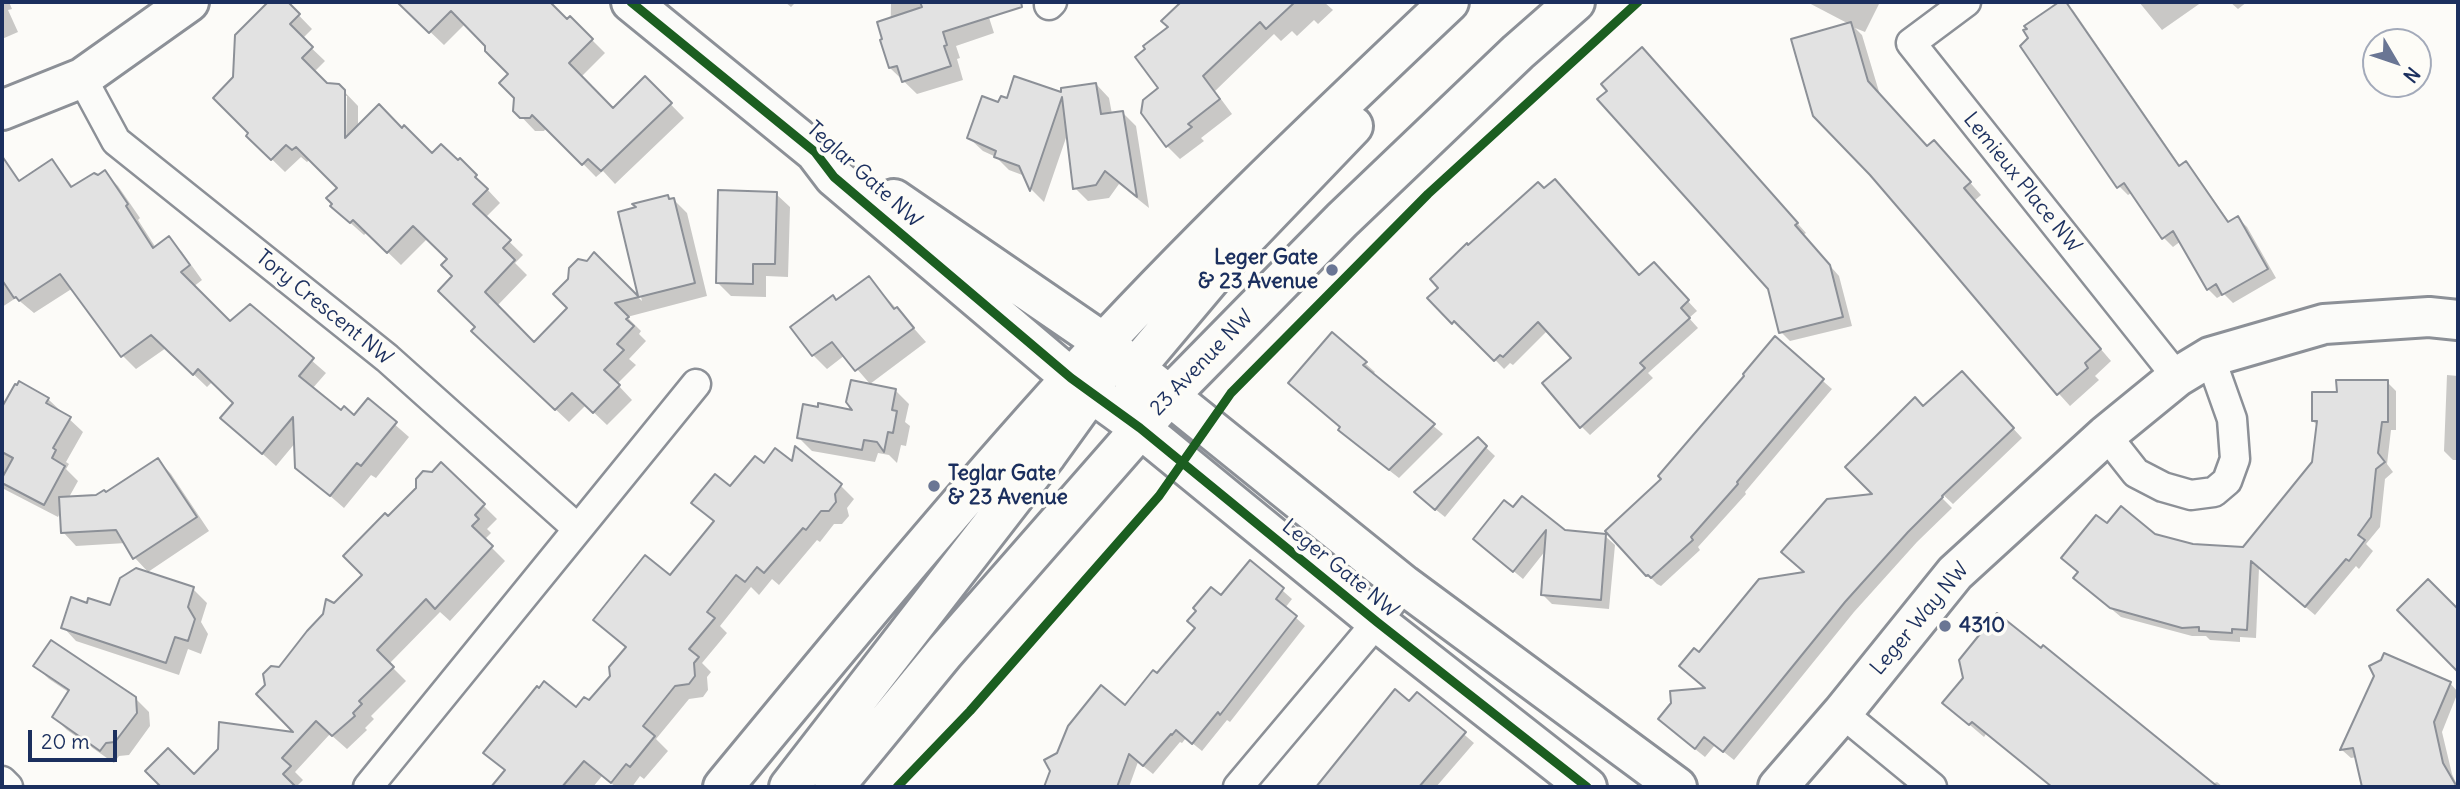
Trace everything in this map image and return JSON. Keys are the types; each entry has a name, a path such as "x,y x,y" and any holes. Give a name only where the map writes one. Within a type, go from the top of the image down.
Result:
{"street":[{"path":"2,110 82,79 189,2"},
{"name":"Teglar Gate NW","path":"631,2 815,152 834,177 1081,386"},
{"path":"789,787 1081,386 1104,343 1280,162 1449,2"},
{"path":"1140,428 1133,397 1136,367 1237,247 1368,110 1456,2"},
{"name":"23 Avenue NW","path":"834,787 944,653 1170,395 1342,220 1518,52 1575,2"},
{"name":"Lemieux Place NW","path":"1966,2 1911,43 2177,377"},
{"name":"Tory Crescent NW","path":"82,79 116,141 387,358 578,529"},
{"name":"Leger Gate NW","path":"815,152 845,165 1104,343 1404,585 1677,787"},
{"name":"Leger Way NW","path":"1778,787 1842,713 1955,573 2106,435 2177,377 2210,357 2324,324 2429,317 2458,320"},
{"path":"2106,435 2136,473 2163,487 2191,495 2214,492 2227,481 2235,459 2232,419 2210,357"},
{"path":"368,787 696,384"},
{"path":"723,787 879,597 1081,386"},
{"name":"Leger Gate NW","path":"1081,386 1140,428 1377,622 1587,787"},
{"path":"1238,787 1377,622 1404,585"},
{"path":"1842,713 1932,787"},
{"path":"2,781 8,787"}],"building":[{"path":"268,2 288,2 300,14 290,24 313,47 302,58 327,83 339,84 345,90 345,138 379,104 432,153 441,144 458,160 460,158 488,189 473,204 511,240 503,248 515,260 485,292 534,342 567,308 553,294 568,279 569,268 578,259 587,261 594,252 638,296 618,212 636,207 632,204 668,195 669,199 674,198 695,283 615,303 634,326 617,344 624,350 604,370 620,385 593,413 572,393 555,410 471,331 475,327 438,291 452,276 441,265 447,259 413,226 387,253 353,220 350,223 330,206 332,204 326,198 337,188 296,147 292,150 286,145 271,160 213,98 233,77 235,35"},
{"path":"397,2 550,2 567,19 570,16 593,39 569,63 613,108 645,76 672,103 601,171 588,159 582,165 532,115 530,118 520,118 513,111 514,98 499,83 508,74 451,11 429,33"},
{"path":"920,2 1021,2 1022,7 943,32 947,45 944,46 951,66 902,82 897,66 889,68 877,22 922,7"},
{"path":"1181,2 1295,2 1266,29 1260,22 1203,76 1220,99 1188,124 1192,127 1166,147 1141,113 1143,100 1158,88 1135,57 1145,49 1143,46 1168,27 1161,21"},
{"path":"2059,2 2066,2 2179,166 2186,161 2228,222 2238,216 2268,269 2222,295 2216,284 2207,290 2173,231 2162,239 2124,183 2117,188 2020,46 2028,38 2023,30 2027,29 2024,26"},
{"path":"1851,22 1868,81 1927,146 1934,140 1971,182 1964,188 2101,349 2085,363 2088,368 2057,395 1870,175 1813,116 1791,39"},
{"path":"1642,47 1798,223 1795,225 1830,265 1843,317 1779,333 1768,289 1597,99 1607,91 1601,84"},
{"path":"1014,76 1061,92 1061,88 1096,83 1101,114 1123,111 1137,197 1105,171 1096,185 1073,189 1062,97 1030,191 1019,166 994,157 996,151 967,138 982,96 998,102 1001,96 1007,98"},
{"path":"2,156 19,181 52,159 71,187 94,173 98,175 105,170 153,248 169,236 190,265 181,272 230,321 250,304 314,358 299,376 341,410 344,406 354,415 368,398 397,422 361,466 357,463 330,496 295,468 293,417 262,454 220,418 233,403 198,369 193,375 151,335 121,357 60,274 19,301 14,298 2,280"},
{"path":"1555,179 1639,275 1654,262 1689,300 1681,308 1690,318 1640,363 1645,368 1580,428 1542,383 1571,358 1538,322 1503,357 1500,355 1494,361 1427,298 1438,288 1430,279 1467,243 1468,245 1538,182 1544,188"},
{"path":"718,190 777,192 775,264 753,264 753,284 716,283"},
{"path":"869,276 894,309 897,307 914,328 855,371 832,342 812,356 790,327 833,295 836,300"},
{"path":"1332,332 1367,362 1363,365 1435,424 1389,470 1338,430 1340,427 1288,383"},
{"path":"1775,336 1824,379 1691,537 1693,540 1651,578 1646,576 1605,531 1661,479 1658,476"},
{"path":"1962,371 2014,428 1942,496 1845,602 1723,752 1704,737 1695,749 1658,719 1671,703 1670,691 1705,688 1679,666 1694,648 1699,652 1759,579 1804,572 1781,552 1827,499 1872,494 1845,467 1915,397 1923,406"},
{"path":"851,380 896,389 892,410 897,411 893,433 888,432 884,452 877,442 864,440 862,450 797,438 803,404 818,407 818,403 852,410 846,402"},
{"path":"2336,380 2388,380 2388,422 2382,422 2378,453 2385,462 2376,469 2371,517 2358,535 2365,540 2305,607 2251,561 2247,630 2232,629 2232,633 2199,631 2199,627 2182,628 2110,608 2073,578 2078,572 2061,558 2096,515 2107,523 2121,506 2155,534 2193,544 2243,547 2312,462 2317,421 2312,421 2312,392 2337,392"},
{"path":"19,381 49,398 46,403 71,417 53,448 56,450 52,458 65,466 44,505 2,483 13,458 2,452 2,407"},
{"path":"1478,437 1487,446 1435,510 1414,492"},
{"path":"795,446 842,484 835,494 836,502 829,511 821,511 806,530 803,528 764,573 757,567 745,582 736,575 707,612 715,618 689,649 699,657 694,663 695,676 689,684 675,686 643,726 655,736 630,767 626,764 611,783 584,761 562,787 491,787 505,770 483,753 537,686 539,688 544,681 576,707 584,697 589,700 610,676 609,667 626,647 593,620 645,555 670,575 714,521 691,503 715,474 730,486 755,456 764,463 775,448 792,461"},
{"path":"158,458 197,517 133,559 116,530 61,533 59,497 96,495 104,490 106,492"},
{"path":"441,462 485,504 475,515 479,519 472,526 493,546 435,609 426,599 377,650 394,667 359,701 362,704 353,713 355,716 332,736 316,721 282,758 291,766 283,774 296,787 161,787 145,771 168,748 194,774 218,749 219,722 293,732 256,694 265,685 263,674 271,666 279,667 323,614 326,599 334,603 362,575 343,556 385,513 388,516 416,488 416,479 423,471 432,472"},
{"path":"1522,496 1565,530 1606,534 1601,600 1541,595 1546,530 1513,572 1473,539 1504,500 1513,507"},
{"path":"1250,560 1284,588 1276,599 1297,616 1220,715 1218,712 1192,744 1176,730 1143,766 1129,754 1117,787 1044,787 1050,771 1044,760 1057,753 1068,726 1101,685 1125,705 1153,670 1157,673 1195,628 1187,621 1196,611 1193,608 1211,587 1221,595"},
{"path":"136,568 194,587 188,607 195,619 188,641 175,637 166,663 61,628 71,597 87,603 88,598 110,605 120,578"},
{"path":"2428,579 2458,609 2458,672 2397,610"},
{"path":"1997,613 2041,648 2043,645 2218,787 2052,787 1972,722 1969,725 1942,703 1963,678 1959,660"},
{"path":"51,640 136,697 137,713 115,742 106,743 100,751 52,717 69,690 33,666"},
{"path":"2384,653 2451,682 2434,722 2443,763 2457,787 2362,787 2353,748 2340,750 2374,676 2369,666 2381,660"},
{"path":"1395,689 1409,701 1417,692 1466,732 1419,787 1316,787"}],"cycle path":[{"path":"631,2 815,152 834,177 1071,378 1140,428 1377,622 1587,787"},
{"path":"897,787 970,711 1159,496 1231,393 1428,194 1638,2"}],"place":[{"name":"Leger Gate & 23 Avenue","path":"1332,270"},
{"name":"Teglar Gate & 23 Avenue","path":"934,486"},
{"name":"4310","path":"1945,626"}]}
